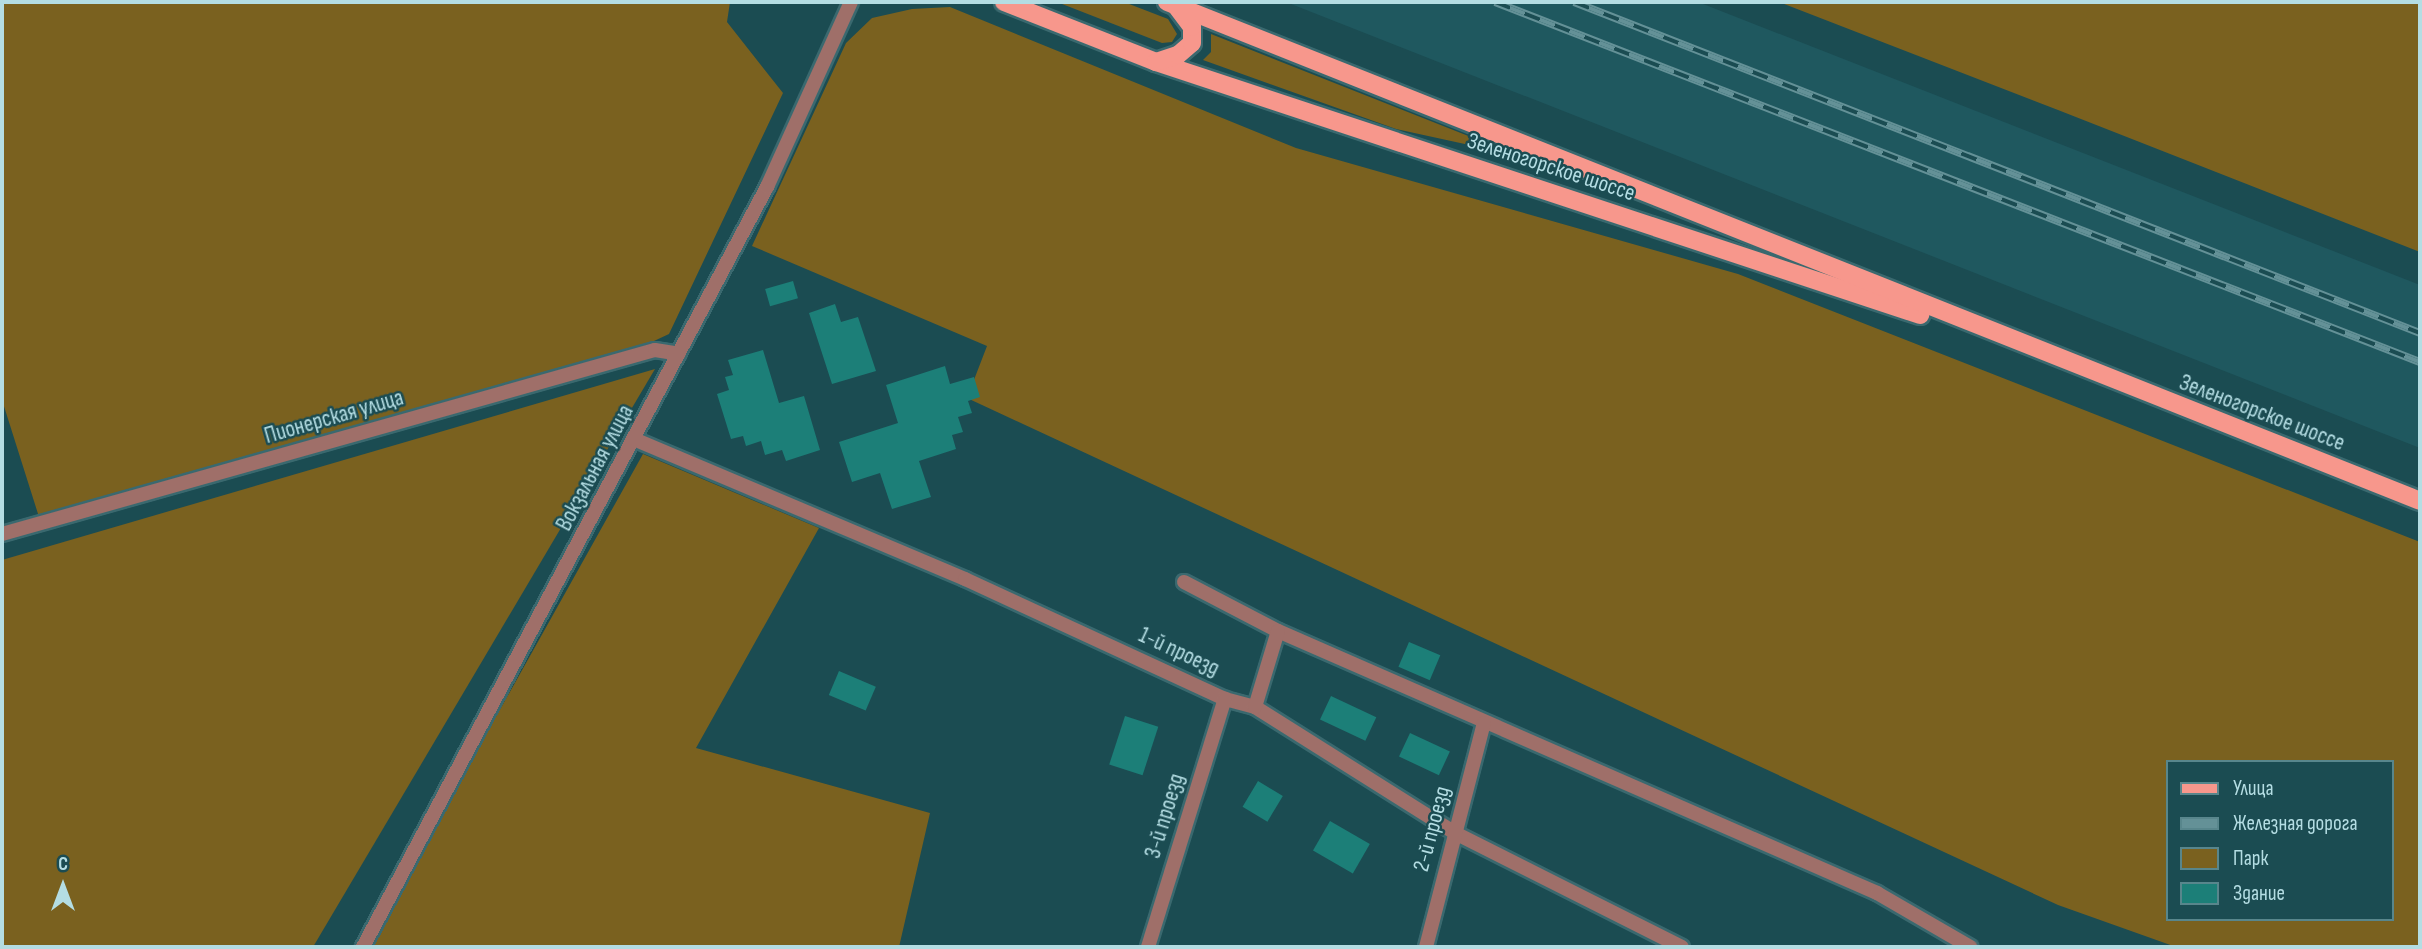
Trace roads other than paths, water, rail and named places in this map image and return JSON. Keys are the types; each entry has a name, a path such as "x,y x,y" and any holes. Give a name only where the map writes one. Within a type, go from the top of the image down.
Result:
{"main road":[{"name":"Зеленогорское шоссе","path":"1004,2 1156,62 2086,370"},
{"name":"Зеленогорское шоссе","path":"1172,4 2420,501"},
{"path":"1156,62 1178,55 1192,43 1192,27 1172,4"}],"street":[{"name":"Вокзальная улица","path":"363,947 636,440 767,187 851,2"},
{"name":"Пионерская улица","path":"2,534 655,350 679,355"},
{"name":"1-й проезд","path":"636,440 965,579 1225,699 1255,707 1455,833 1682,947"},
{"path":"1184,582 1278,631 1877,893 1970,947"},
{"path":"1255,707 1278,631"},
{"name":"3-й проезд","path":"1148,947 1225,699"},
{"name":"2-й проезд","path":"1426,947 1484,723"}],"railway":[{"path":"1495,2 2420,362"},
{"path":"1574,2 2420,333"}]}
